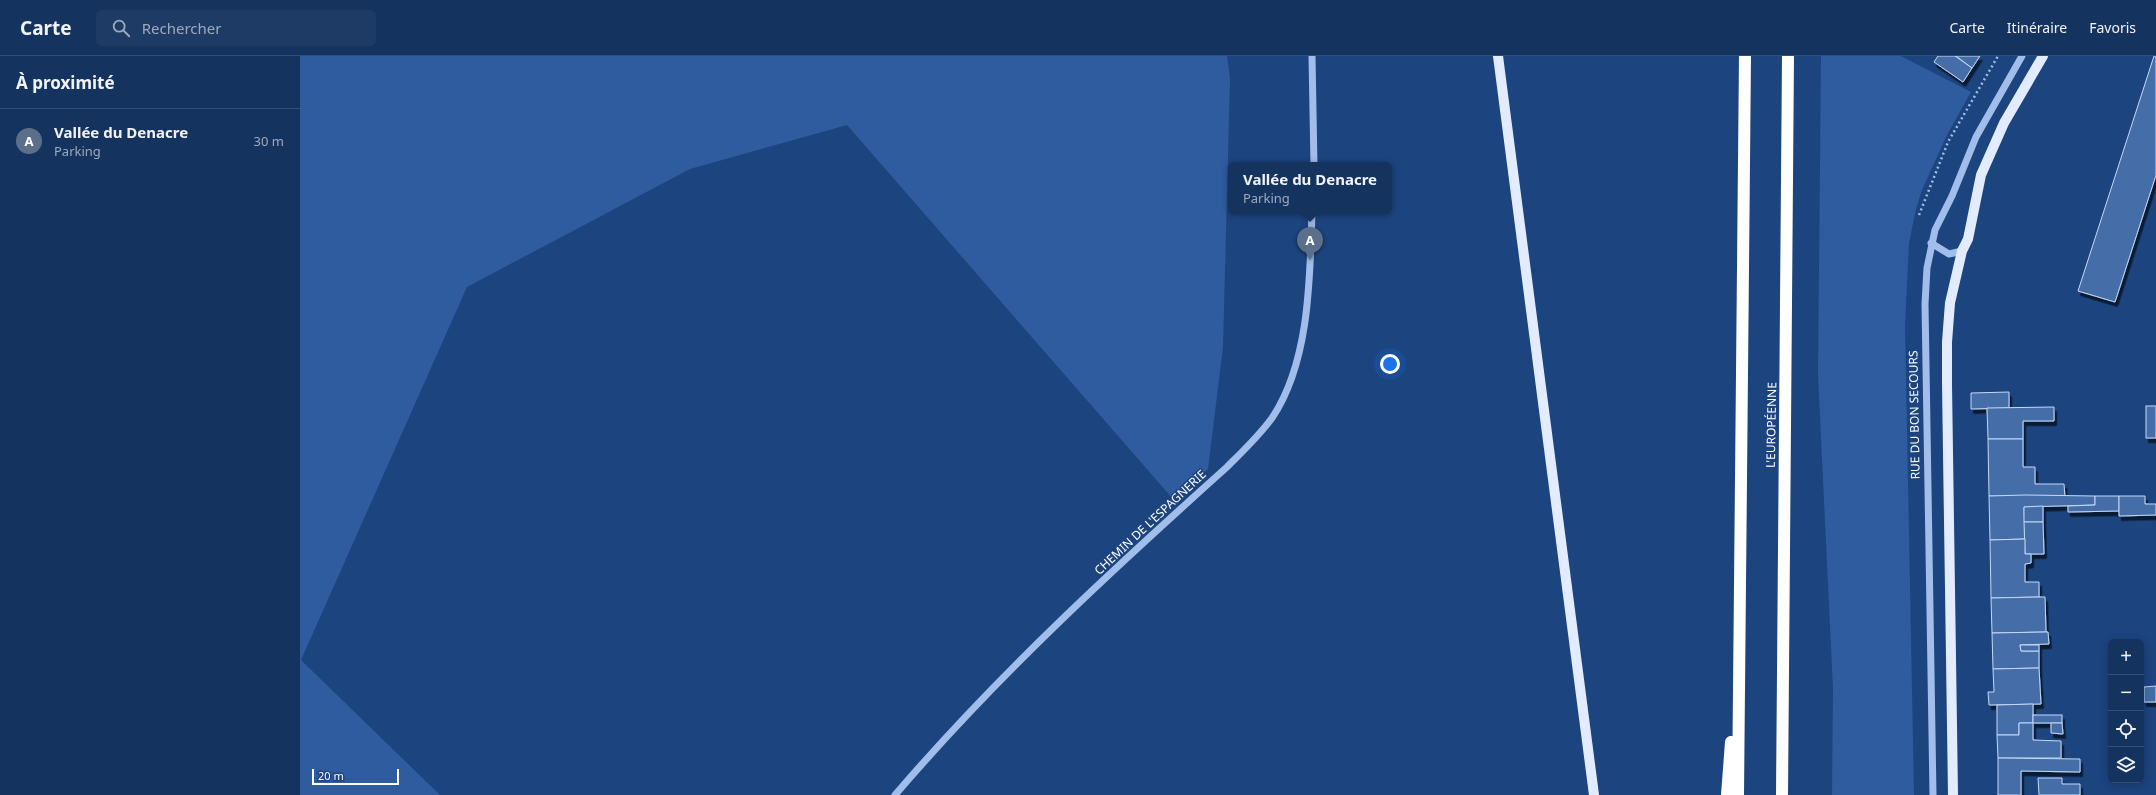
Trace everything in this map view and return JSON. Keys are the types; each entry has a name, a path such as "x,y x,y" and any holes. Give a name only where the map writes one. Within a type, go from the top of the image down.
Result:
{"highway":[{"path":"1738,795 1745,56"},
{"name":"L'EUROPÉENNE","path":"1782,795 1788,56"},
{"path":"1727,795 1739,631"}],"main road":[{"path":"1498,56 1594,795"},
{"path":"1953,795 1946,362 1950,303 1962,251 1968,240 1981,175 1995,141 2043,56"}],"street":[{"path":"1312,56 1314,162"},
{"name":"RUE DU BON SECOURS","path":"1933,795 1925,304 1926,268 1931,243 1976,137 2022,56"},
{"name":"CHEMIN DE L'ESPAGNERIE","path":"895,795 1021,660 1089,594 1227,467 1245,449 1272,417 1284,395 1301,340 1308,306 1312,214"},
{"path":"1931,243 1949,254 1962,251"}],"shaded area":[{"path":"300,56 1227,56 1230,78 1223,347 1208,469 1173,499 847,125 690,169 467,287 301,660 440,795 300,795"},
{"path":"1821,56 1901,56 1971,92 1947,135 1922,190 1916,209 1909,243 1905,327 1914,795 1832,795 1833,689 1818,375"}],"building":[{"path":"1938,56 1955,56 1972,68 1963,82 1934,62"},
{"path":"1956,56 1980,56 1972,68"},
{"path":"2154,56 2156,56 2156,175 2115,302 2078,291"},
{"path":"2009,392 2009,408 1971,409 1971,393"},
{"path":"2146,406 2156,406 2156,438 2146,438"},
{"path":"2054,407 2054,421 2023,421 2023,439 1988,439 1987,408"},
{"path":"1988,439 2023,439 2023,467 2035,467 2035,484 2064,484 2065,497 1989,496"},
{"path":"1989,496 2095,496 2095,505 2024,507 2025,539 1990,540"},
{"path":"2095,496 2119,496 2119,511 2068,512 2068,506 2095,505"},
{"path":"2119,496 2145,496 2145,504 2156,504 2156,515 2119,516"},
{"path":"2043,506 2043,522 2024,522 2024,507"},
{"path":"2024,522 2043,522 2044,554 2025,554"},
{"path":"2025,539 2025,554 2031,554 2031,563 2025,564 2025,582 2039,582 2039,597 1991,598 1990,540"},
{"path":"2045,597 2046,632 1992,633 1991,598"},
{"path":"2048,632 2049,644 2020,645 2021,651 2039,651 2039,668 1993,669 1992,633"},
{"path":"2020,645 2039,645 2039,651 2021,651"},
{"path":"2039,668 2041,704 1989,705 1988,692 1994,692 1993,669"},
{"path":"2156,686 2156,702 2144,702 2144,687"},
{"path":"2033,704 2033,723 2019,723 2019,735 1997,735 1997,705"},
{"path":"2033,715 2062,715 2062,723 2033,723"},
{"path":"2019,723 2033,723 2033,740 2061,741 2061,758 1998,758 1997,735 2019,735"},
{"path":"2051,723 2062,723 2063,734 2051,733"},
{"path":"1998,758 2080,759 2080,772 2021,771 2021,795 1998,795"},
{"path":"2038,778 2062,778 2062,784 2080,784 2080,795 2039,795"}],"place":[{"name":"Vallée du Denacre","path":"1310,260"}]}
